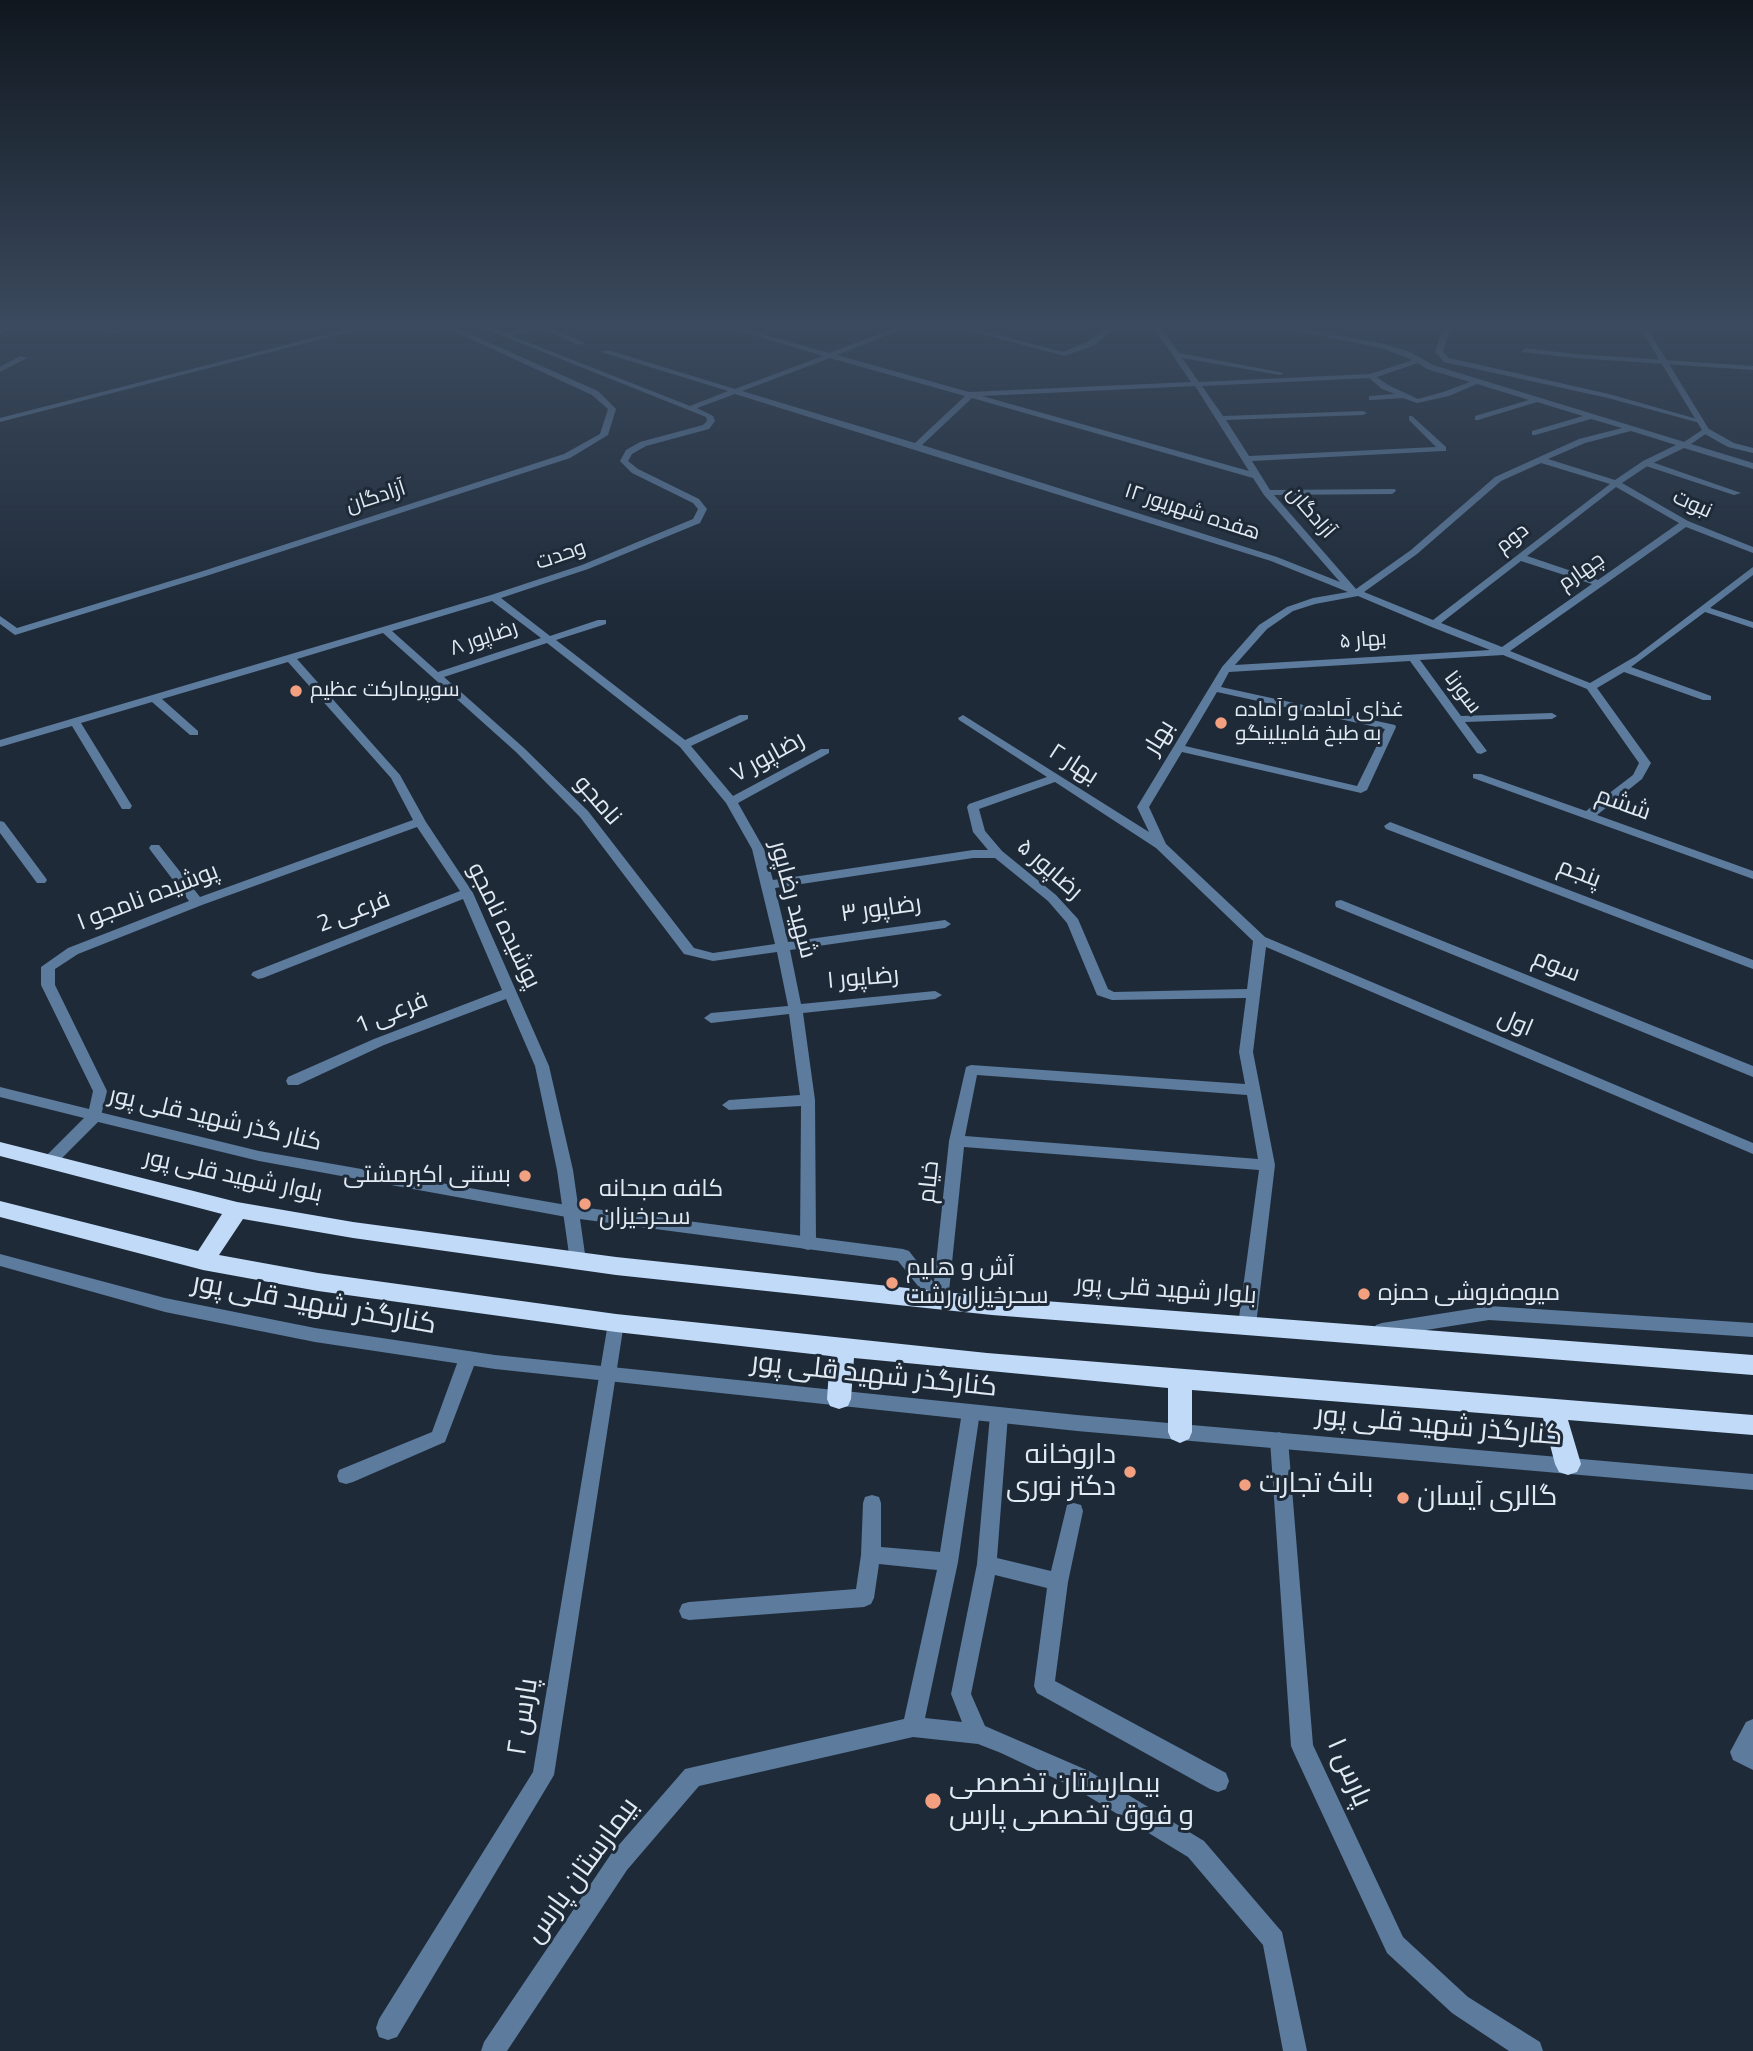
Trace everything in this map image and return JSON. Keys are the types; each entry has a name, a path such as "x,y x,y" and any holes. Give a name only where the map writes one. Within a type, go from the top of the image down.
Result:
{"highway":[{"name":"بلوار شهید قلی پور","path":"0,1149 237,1210 353,1230 579,1261 940,1301 1753,1365"},
{"path":"0,1209 203,1261 318,1282 617,1323 988,1363 1753,1425"},
{"path":"203,1261 237,1210"},
{"path":"839,1399 843,1347"},
{"path":"1180,1378 1180,1432"},
{"path":"1553,1409 1568,1464"}],"street":[{"name":"آزادگان","path":"0,619 15,632 204,575 554,461 604,435 607,424"},
{"name":"وحدت","path":"0,744 494,597 585,567 697,521 703,509 696,501 635,471 624,461 629,452 643,444 706,427 709,424"},
{"name":"هفده شهریور ۱۲","path":"842,424 1274,559 1355,594 1591,687"},
{"path":"916,446 940,424"},
{"path":"1075,424 1257,476"},
{"name":"آزادگان","path":"1226,424 1267,493 1355,594"},
{"path":"1248,459 1443,449 1418,424"},
{"path":"1535,433 1567,424"},
{"path":"1619,424 1753,466"},
{"path":"1701,424 1706,432 1731,445 1753,451"},
{"path":"1355,594 1414,552 1499,479 1538,459 1582,442 1633,428"},
{"name":"نبوت","path":"1706,432 1646,463 1616,483 1685,523 1753,550"},
{"path":"1538,459 1616,483"},
{"path":"1646,463 1737,493"},
{"name":"دوم","path":"1433,624 1616,483"},
{"path":"1267,493 1392,491"},
{"name":"چهارم","path":"1502,652 1685,523"},
{"path":"1519,557 1599,583"},
{"path":"1589,815 1638,777 1645,763 1591,687 1623,668 1753,570"},
{"name":"بهار","path":"1260,940 1161,846 1143,807 1213,688 1263,627 1290,608 1355,594"},
{"name":"شهید رضاپور","path":"494,597 684,745 731,802 758,849 796,1008 808,1100 808,1244"},
{"path":"1704,609 1753,625"},
{"name":"رضاپور ۸","path":"435,676 602,622"},
{"name":"نامجو","path":"385,630 520,750 584,814 689,951 713,957 783,948"},
{"name":"بهار ۵","path":"1226,669 1502,652"},
{"name":"سورنا","path":"1412,657 1482,751"},
{"name":"پوشیده نامجو","path":"290,658 396,777 421,822 467,893 542,1066 572,1212 579,1261"},
{"path":"1623,668 1707,698"},
{"path":"1178,748 1361,790 1391,727 1213,688"},
{"path":"154,698 194,733"},
{"path":"1458,719 1552,716"},
{"path":"684,745 744,717"},
{"name":"بهار ۲","path":"963,718 1161,846"},
{"path":"75,722 126,806"},
{"name":"رضاپور ۷","path":"731,802 825,751"},
{"name":"ششم","path":"1477,776 1753,876"},
{"path":"998,854 979,832 973,807 1055,778"},
{"name":"پوشیده نامجو ۱","path":"95,1116 100,1091 48,985 48,967 73,951 197,902 421,822"},
{"path":"0,825 41,880"},
{"name":"پنجم","path":"1390,826 1753,965"},
{"path":"155,848 197,902"},
{"name":"رضاپور ۵","path":"768,885 973,854 998,854 1052,898 1073,922 1102,992 1112,996 1253,993"},
{"name":"فرعی 2","path":"258,975 467,893"},
{"name":"سوم","path":"1341,904 1753,1072"},
{"name":"رضاپور ۳","path":"783,948 944,924"},
{"path":"1247,1325 1267,1165 1246,1052 1260,940"},
{"name":"اول","path":"1260,940 1753,1149"},
{"name":"فرعی 1","path":"293,1081 379,1042 510,992"},
{"name":"رضاپور ۱","path":"711,1018 935,995"},
{"name":"خیام","path":"940,1301 957,1141 971,1070 1253,1090"},
{"name":"کنار گذر شهید قلی پور","path":"0,1092 259,1156 572,1212 903,1255 940,1301"},
{"path":"729,1105 808,1100"},
{"path":"48,1163 95,1116"},
{"path":"957,1141 1267,1165"},
{"name":"کنارگذر شهید قلی پور","path":"0,1260 165,1305 315,1335 468,1358 999,1415 1753,1482"},
{"path":"1358,1334 1489,1314 1753,1330"},
{"name":"پارس ۲","path":"388,2028 543,1776 617,1323"},
{"path":"346,1476 439,1437 468,1358"},
{"path":"913,1727 948,1562 971,1412"},
{"path":"978,1734 961,1695 987,1564 999,1415"},
{"name":"پارس ۱","path":"1279,1440 1302,1746 1395,1945 1460,2005 1531,2051"},
{"path":"689,1611 864,1598 871,1555 872,1503"},
{"path":"1074,1511 1058,1582 1044,1686 1218,1781"},
{"path":"871,1555 948,1562"},
{"path":"987,1564 1058,1582"},
{"name":"بیمارستان پارس","path":"493,2051 619,1863 693,1777 913,1727 978,1734 1005,1744 1081,1779 1196,1849 1273,1940 1295,2051"},
{"path":"1753,1729 1741,1752 1753,1759"}],"place":[{"name":"سوپرمارکت عظیم","path":"296,691"},
{"name":"غذای آماده و آماده به طبخ فامیلینگو","path":"1221,723"},
{"name":"بستنی اکبرمشتی","path":"525,1176"},
{"name":"کافه صبحانه سحرخیزان","path":"585,1204"},
{"name":"آش و هلیم سحرخیزان رشت","path":"892,1283"},
{"name":"میوه‌فروشی حمزه","path":"1364,1294"},
{"name":"داروخانه دکتر نوری","path":"1130,1472"},
{"name":"بانک تجارت","path":"1245,1485"},
{"name":"گالری آیسان","path":"1403,1498"},
{"name":"بیمارستان تخصصی و فوق تخصصی پارس","path":"933,1801"}]}
